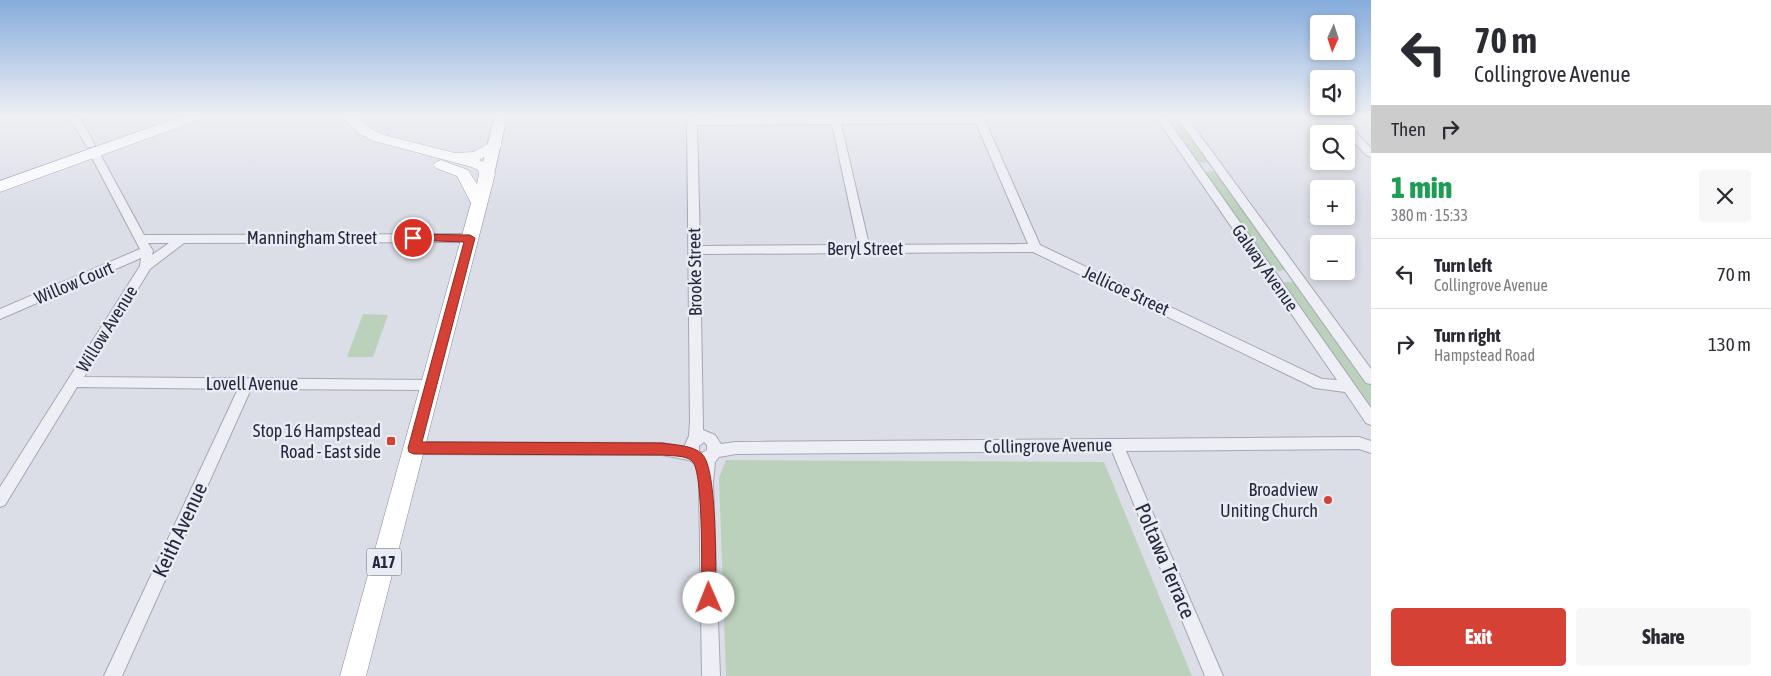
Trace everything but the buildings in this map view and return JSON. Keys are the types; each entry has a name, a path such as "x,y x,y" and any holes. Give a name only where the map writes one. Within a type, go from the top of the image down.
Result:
{"highway":[{"path":"0,187 96,148"},
{"path":"0,177 97,148"},
{"path":"382,148 463,173 480,204"},
{"path":"416,148 484,167 487,174"},
{"path":"448,156 476,156 489,148"},
{"name":"A17","path":"353,676 487,174"}],"main road":[{"path":"487,174 494,148"}],"street":[{"name":"Brooke Street","path":"693,148 697,422 706,482 711,676"},
{"path":"842,148 864,249"},
{"path":"992,148 1035,248"},
{"name":"Galway Avenue","path":"1182,148 1371,418"},
{"name":"Galway Avenue","path":"1204,148 1371,379"},
{"path":"92,149 147,251"},
{"path":"146,266 183,238"},
{"name":"Manningham Street","path":"141,239 470,238"},
{"name":"Jellicoe Street","path":"1035,248 1320,384 1348,387"},
{"name":"Beryl Street","path":"694,250 1035,248"},
{"name":"Willow Avenue","path":"0,500 146,266 147,251"},
{"name":"Willow Court","path":"0,314 147,251"},
{"name":"Lovell Avenue","path":"72,382 431,385"},
{"name":"Keith Avenue","path":"114,676 247,384"},
{"name":"Collingrove Avenue","path":"414,448 662,449 1116,446 1367,442"},
{"name":"Poltawa Terrace","path":"1116,446 1214,676"}],"green space":[{"path":"1188,148 1200,148 1210,162 1202,163 1196,160"},
{"path":"1208,171 1217,172 1288,270 1278,271 1272,268 1206,173"},
{"path":"1285,282 1296,282 1371,383 1371,408 1284,285"},
{"path":"363,314 388,315 373,357 347,357"},
{"path":"726,460 1104,462 1192,676 726,676 719,478"}],"place":[{"name":"Stop 16 Hampstead Road - East side","path":"391,441"},
{"name":"Broadview Uniting Church","path":"1328,500"}],"route":[{"path":"413,238 470,238 414,448 662,449 692,454 699,458 706,482 709,598"}]}
